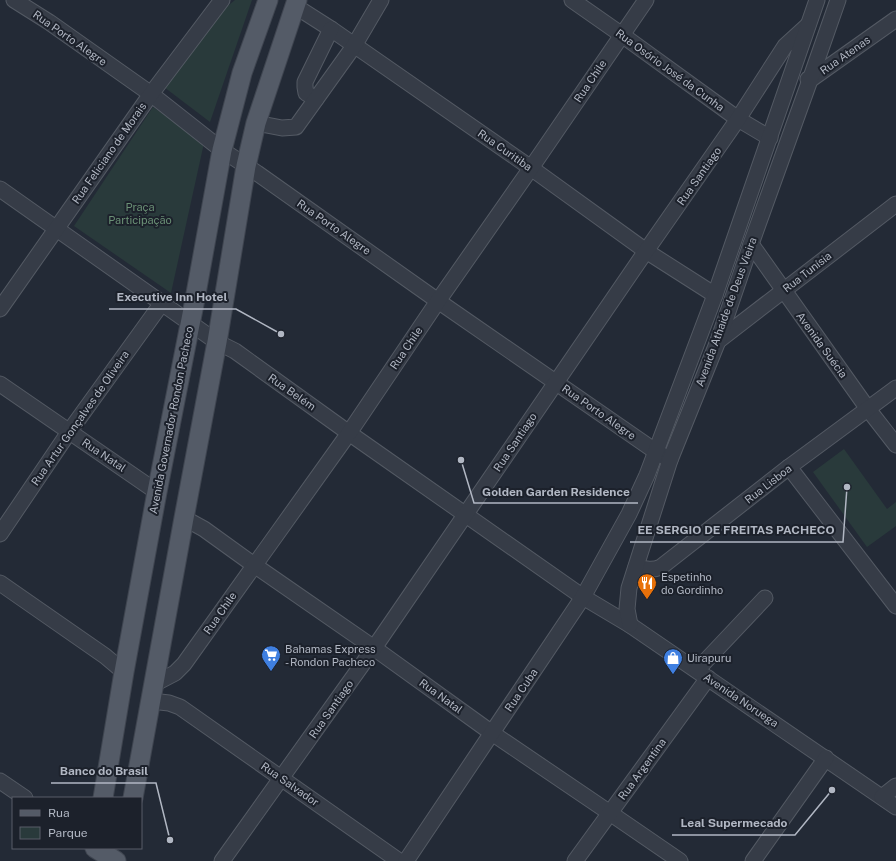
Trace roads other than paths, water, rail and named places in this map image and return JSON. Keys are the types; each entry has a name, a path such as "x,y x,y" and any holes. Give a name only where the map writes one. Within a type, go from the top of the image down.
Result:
{"main road":[{"name":"Avenida Governador Rondon Pacheco","path":"102,797 124,672 152,489 195,299 222,150 242,73 268,0"},
{"path":"133,797 217,342 246,166 256,123 296,3"},
{"path":"90,861 94,849"},
{"path":"96,849 116,861"},
{"path":"121,861 124,849"}],"street":[{"name":"Rua Porto Alegre","path":"14,0 49,22 151,94 222,150 556,383 670,460"},
{"name":"Rua Feliciano de Morais","path":"0,309 151,94 222,0"},
{"path":"256,123 282,128 296,127 354,46 381,0"},
{"name":"Rua Osório José da Cunha","path":"572,0 738,120 770,138"},
{"name":"Rua Chile","path":"152,692 175,674 184,664 349,433 438,301 646,0"},
{"name":"Avenida Athaide de Deus Vieira","path":"629,514 647,475 714,295 818,0"},
{"name":"Avenida Athaide de Deus Vieira","path":"630,625 628,609 629,588 670,460 718,341 838,0"},
{"name":"Rua Curitiba","path":"296,3 330,29 531,168 646,251 714,295"},
{"name":"Rua Atenas","path":"791,75 810,80 896,19"},
{"name":"Rua Santiago","path":"222,861 374,648 466,515 646,251 738,120 784,46 808,25"},
{"path":"316,99 306,93 305,82 330,29"},
{"name":"Rua Belém","path":"0,189 217,342 235,351 583,597"},
{"name":"Rua Tunísia","path":"718,341 896,204"},
{"name":"Avenida Suécia","path":"751,244 868,409 896,444"},
{"name":"Rua Artur Gonçalves de Oliveira","path":"0,534 69,432 162,303"},
{"name":"Rua Natal","path":"0,384 152,489"},
{"name":"Rua Lisboa","path":"636,567 648,570 661,568 789,468 896,388"},
{"path":"789,468 896,606"},
{"name":"Rua Cuba","path":"406,861 583,597 629,514"},
{"name":"Rua Natal","path":"184,518 204,529 492,733 680,861"},
{"path":"0,583 107,658 124,672"},
{"path":"603,609 618,602 629,588"},
{"name":"Avenida Noruega","path":"583,597 630,625 896,807"},
{"name":"Rua Argentina","path":"575,861 610,813 702,674 764,598"},
{"name":"Rua Salvador","path":"152,692 169,703 180,706 399,861"},
{"path":"754,861 826,758"},
{"path":"0,781 24,797"},
{"path":"882,797 896,786"}],"place":[{"name":"Executive Inn Hotel","path":"281,334"},
{"name":"Golden Garden Residence","path":"461,460"},
{"name":"EE SERGIO DE FREITAS PACHECO","path":"847,487"},
{"name":"Espetinho do Gordinho","path":"647,600"},
{"name":"Bahamas Express - Rondon Pacheco","path":"271,672"},
{"name":"Uirapuru","path":"673,675"},
{"name":"Leal Supermecado","path":"832,790"},
{"name":"Banco do Brasil","path":"170,840"}],"park label":[{"name":"Praça Participação","path":"140,213"}]}
